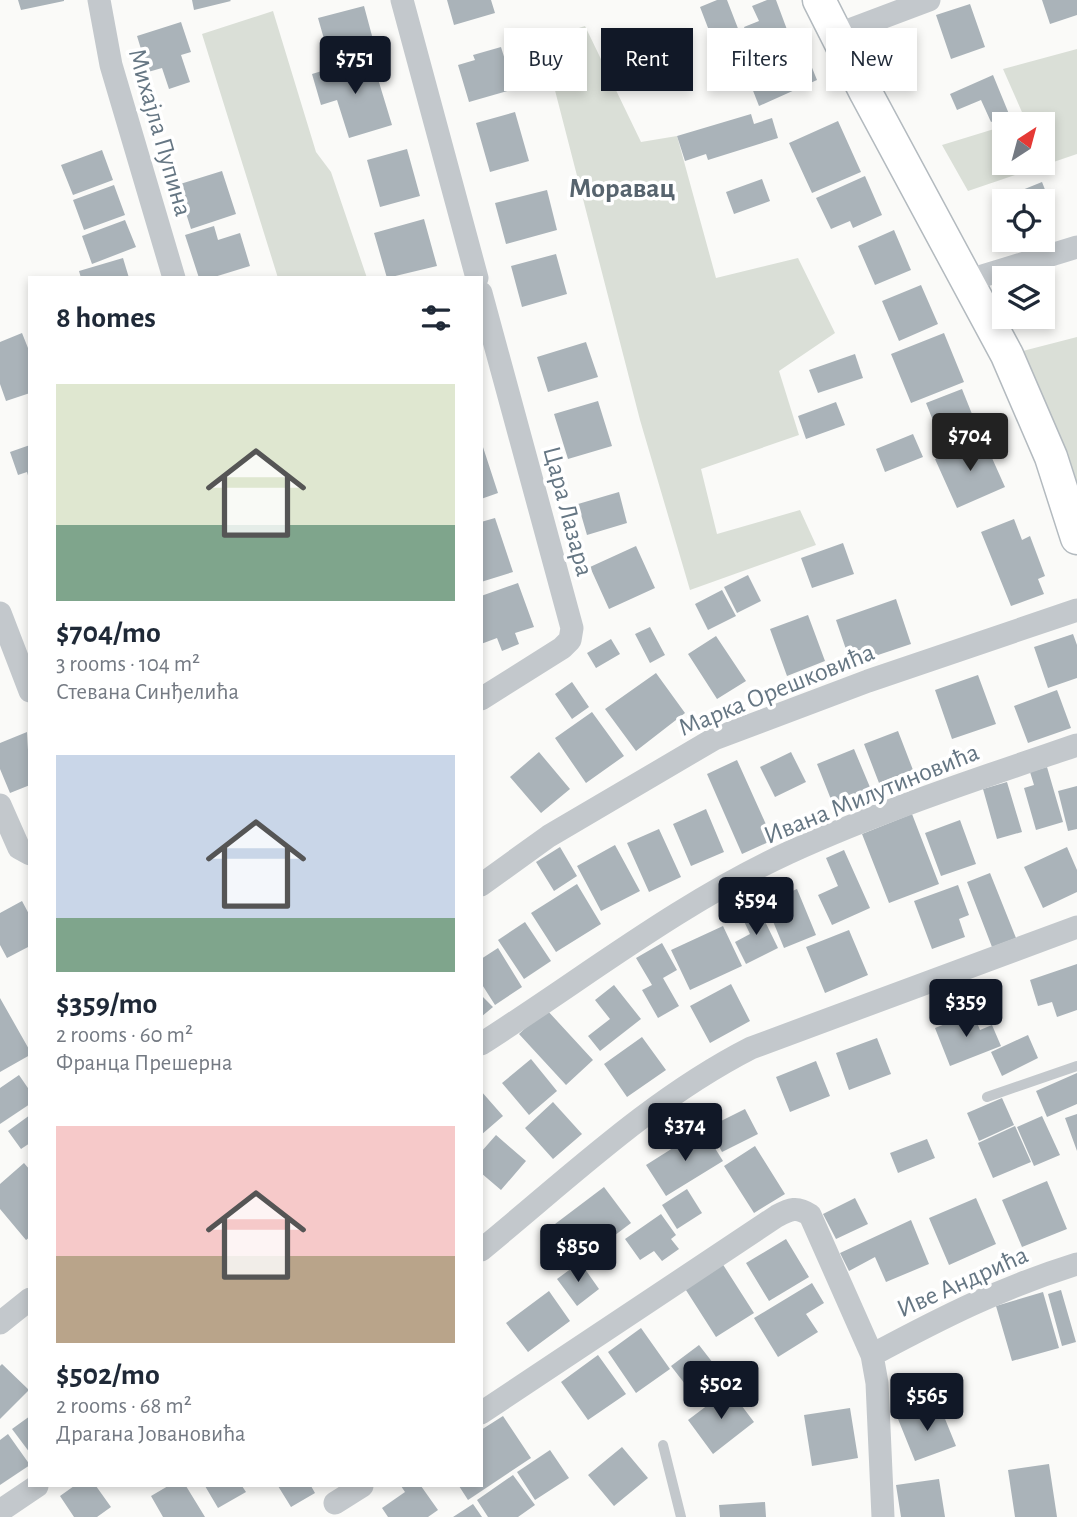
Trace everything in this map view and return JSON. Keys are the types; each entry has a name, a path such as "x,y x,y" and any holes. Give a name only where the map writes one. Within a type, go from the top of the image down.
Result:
{"street":[{"name":"Михајла Пупина","path":"99,0 111,65 173,276"},
{"path":"402,0 476,276"},
{"path":"819,0 833,28"},
{"path":"855,28 929,0"},
{"path":"866,91 1033,411 1071,500 1077,538"},
{"path":"966,281 1077,247"},
{"name":"Цара Лазара","path":"483,300 572,628 570,640 562,648 483,698"},
{"name":"Марка Орешковића","path":"483,884 549,836 714,739 868,681 1077,610"},
{"path":"0,614 28,686"},
{"name":"Ивана Милутиновића","path":"483,1043 673,915 788,853 918,800 1077,745"},
{"path":"0,805 19,848 28,853"},
{"path":"483,1248 636,1121 708,1070 751,1048 1077,927"},
{"path":"483,1411 778,1216 788,1210 800,1209 810,1215 872,1355 877,1383 883,1517"},
{"name":"Иве Андрића","path":"872,1355 941,1316 1020,1282 1077,1264"},
{"path":"0,1323 28,1300"},
{"path":"0,1511 36,1487"},
{"path":"335,1503 360,1487"}],"lane":[{"path":"987,1097 1077,1066"},
{"path":"663,1445 681,1517"}],"shaded area":[{"path":"273,11 316,152 331,172 366,276 277,276 202,34"},
{"path":"587,30 601,59 601,91 616,91 641,142 677,136 716,278 798,258 835,333 779,371 799,435 701,469 717,534 800,510 816,545 690,590 640,420 555,91 587,91"},
{"path":"1077,49 1077,154 1055,161 1055,112 1022,112 1003,69"},
{"path":"992,130 992,175 1015,175 968,191 942,145"},
{"path":"1077,337 1077,498 1007,355"}],"building":[{"path":"18,0 64,0 64,1 21,10"},
{"path":"192,0 230,0 231,1 194,10"},
{"path":"447,0 491,0 495,13 454,25"},
{"path":"717,0 727,0 738,28 708,28 700,7"},
{"path":"767,0 776,0 786,28 744,28 759,21 752,6"},
{"path":"1042,0 1077,0 1077,15 1050,24"},
{"path":"970,4 985,47 951,59 936,15"},
{"path":"364,6 375,47 330,60 318,18"},
{"path":"181,22 191,52 181,55 190,82 169,89 162,68 148,72 137,36"},
{"path":"501,47 504,57 504,91 507,91 469,102 458,65 475,60 473,55"},
{"path":"371,56 392,125 349,138 337,100 321,105 312,74"},
{"path":"812,68 817,80 812,82"},
{"path":"993,75 1008,112 992,112 991,122 981,100 957,110 950,94"},
{"path":"753,91 792,91 759,106"},
{"path":"515,112 529,161 490,172 476,123"},
{"path":"751,114 754,124 772,118 778,138 708,160 706,154 685,161 677,136"},
{"path":"838,121 861,172 812,193 789,143"},
{"path":"407,149 420,196 380,207 367,160"},
{"path":"102,150 113,180 73,195 61,165"},
{"path":"222,171 236,214 191,229 177,185"},
{"path":"865,176 882,215 853,228 850,221 831,229 816,198"},
{"path":"762,179 770,201 734,214 726,192"},
{"path":"1042,182 1045,189 1024,189"},
{"path":"114,185 125,215 84,230 73,200"},
{"path":"547,190 557,230 506,244 495,203"},
{"path":"424,219 437,266 386,276 374,233"},
{"path":"125,220 136,247 92,264 82,236"},
{"path":"214,226 218,240 240,233 250,266 218,276 198,276 185,235"},
{"path":"894,230 911,270 875,285 858,246"},
{"path":"556,254 567,294 522,307 511,266"},
{"path":"123,258 128,276 80,276 79,271"},
{"path":"921,285 938,324 899,341 882,301"},
{"path":"22,333 28,348 28,394 6,401 0,384 0,342"},
{"path":"944,333 964,382 911,403 891,354"},
{"path":"586,342 598,377 548,392 537,357"},
{"path":"855,354 863,378 818,393 809,370"},
{"path":"962,389 976,424 940,438 926,403"},
{"path":"598,401 612,446 568,459 554,414"},
{"path":"836,402 845,425 806,439 798,416"},
{"path":"913,434 923,457 885,472 876,449"},
{"path":"983,438 1005,487 957,508 935,459"},
{"path":"28,446 28,476 27,472 18,475 10,452"},
{"path":"483,447 498,493 483,498"},
{"path":"619,492 627,523 587,535 578,504"},
{"path":"495,518 513,572 483,581 483,521"},
{"path":"1014,519 1022,540 1030,536 1045,576 1038,579 1044,594 1011,606 981,532"},
{"path":"843,543 854,574 812,588 801,558"},
{"path":"636,546 655,588 609,609 590,567"},
{"path":"748,575 761,601 737,613 724,587"},
{"path":"518,583 534,627 515,633 519,644 502,651 497,638 483,643 483,595"},
{"path":"722,590 736,616 708,630 695,604"},
{"path":"896,599 911,644 851,664 836,620"},
{"path":"808,615 825,661 787,676 770,629"},
{"path":"650,627 665,655 650,663 635,634"},
{"path":"1073,634 1077,645 1077,678 1048,688 1034,647"},
{"path":"716,636 746,681 717,699 688,654"},
{"path":"611,639 620,654 596,668 587,653"},
{"path":"656,673 685,713 636,751 605,709"},
{"path":"978,675 996,724 952,739 935,690"},
{"path":"572,682 589,707 572,719 555,694"},
{"path":"1057,690 1071,728 1028,743 1014,706"},
{"path":"592,712 624,756 586,783 555,738"},
{"path":"898,731 913,770 879,783 864,744"},
{"path":"27,732 28,786 10,793 0,769 0,743"},
{"path":"854,749 872,792 834,807 817,764"},
{"path":"539,752 570,789 541,813 510,777"},
{"path":"791,752 806,782 775,797 760,767"},
{"path":"737,760 773,840 742,854 707,774"},
{"path":"1047,767 1063,822 1036,830 1024,788 1034,785 1030,772"},
{"path":"1007,782 1022,832 997,839 983,789"},
{"path":"1077,786 1077,829 1068,831 1058,791"},
{"path":"706,809 724,852 691,866 673,824"},
{"path":"912,814 939,884 889,903 862,834"},
{"path":"960,820 976,864 941,876 925,833"},
{"path":"659,829 681,877 649,892 627,843"},
{"path":"615,845 640,891 601,911 577,866"},
{"path":"560,847 577,876 554,891 536,862"},
{"path":"1067,847 1077,870 1077,892 1043,908 1024,867"},
{"path":"844,850 870,908 832,925 818,895 838,886 826,858"},
{"path":"990,873 1016,938 992,947 967,882"},
{"path":"577,884 601,924 556,952 531,913"},
{"path":"958,885 969,915 959,919 965,937 932,949 914,901"},
{"path":"797,889 816,935 784,948 765,902"},
{"path":"22,901 28,912 28,947 7,958 0,945 0,913"},
{"path":"758,907 778,948 746,964 735,942 750,934 741,915"},
{"path":"525,922 551,961 524,979 498,940"},
{"path":"723,926 742,966 690,990 671,950"},
{"path":"849,930 868,975 825,993 806,947"},
{"path":"662,943 677,970 663,978 679,1006 658,1018 642,990 652,985 636,958"},
{"path":"498,948 522,987 495,1005 483,986 483,958"},
{"path":"1077,964 1077,1010 1057,1017 1052,1002 1038,1006 1030,980"},
{"path":"731,984 750,1021 710,1043 690,1006"},
{"path":"614,985 641,1019 600,1051 588,1036 610,1019 595,1000"},
{"path":"483,997 493,1007 483,1015"},
{"path":"0,998 28,1047 28,1056 0,1072"},
{"path":"546,1009 593,1060 566,1085 519,1034"},
{"path":"973,1013 980,1030 992,1025 1001,1046 950,1066 935,1028"},
{"path":"1028,1035 1038,1058 1002,1076 991,1052"},
{"path":"642,1037 666,1070 627,1097 604,1064"},
{"path":"877,1038 891,1074 849,1090 836,1053"},
{"path":"531,1059 557,1091 529,1115 502,1083"},
{"path":"816,1061 830,1096 790,1112 776,1077"},
{"path":"1077,1073 1077,1104 1047,1117 1036,1091"},
{"path":"19,1075 28,1088 28,1105 0,1124 0,1088"},
{"path":"483,1093 503,1116 483,1133"},
{"path":"1002,1098 1014,1125 979,1141 967,1113"},
{"path":"553,1102 582,1134 553,1159 525,1128"},
{"path":"745,1109 758,1134 722,1152 709,1127"},
{"path":"1077,1114 1077,1151 1065,1118"},
{"path":"28,1116 28,1144 21,1149 8,1131"},
{"path":"1042,1116 1060,1155 1034,1166 1017,1127"},
{"path":"1015,1126 1031,1162 993,1178 978,1143"},
{"path":"703,1129 723,1161 666,1196 646,1165"},
{"path":"496,1135 526,1161 501,1190 483,1175 483,1150"},
{"path":"927,1139 935,1158 898,1173 890,1153"},
{"path":"755,1146 785,1194 754,1213 724,1166"},
{"path":"24,1163 28,1168 26,1240 0,1209 0,1184"},
{"path":"1047,1181 1067,1229 1022,1247 1002,1200"},
{"path":"604,1187 631,1223 582,1260 555,1224"},
{"path":"687,1189 702,1213 677,1229 662,1205"},
{"path":"855,1198 868,1224 836,1239 823,1214"},
{"path":"976,1198 996,1244 949,1265 929,1218"},
{"path":"661,1214 676,1235 671,1239 679,1249 662,1261 654,1251 640,1260 625,1239"},
{"path":"911,1220 929,1264 886,1282 875,1257 849,1271 840,1253"},
{"path":"786,1239 809,1277 769,1301 746,1263"},
{"path":"580,1262 599,1289 577,1306 557,1279"},
{"path":"722,1263 754,1313 716,1337 684,1287"},
{"path":"812,1283 824,1303 806,1314 818,1332 778,1357 754,1318"},
{"path":"1061,1290 1076,1342 1062,1346 1048,1294"},
{"path":"549,1291 570,1321 528,1352 506,1323"},
{"path":"1043,1292 1059,1348 1012,1361 996,1306"},
{"path":"641,1328 670,1369 636,1393 608,1352"},
{"path":"699,1345 727,1381 699,1402 671,1366"},
{"path":"598,1355 626,1394 588,1420 561,1382"},
{"path":"2,1364 28,1391 0,1419"},
{"path":"729,1389 754,1422 713,1454 688,1420"},
{"path":"939,1404 956,1446 915,1461 898,1419"},
{"path":"850,1408 858,1458 812,1466 804,1415"},
{"path":"503,1416 531,1458 468,1500 460,1487 483,1487 483,1429"},
{"path":"28,1417 28,1450 12,1429"},
{"path":"8,1434 28,1462 28,1466 0,1485 0,1440"},
{"path":"622,1447 648,1478 614,1506 588,1475"},
{"path":"550,1450 569,1478 535,1500 517,1472"},
{"path":"1049,1464 1057,1517 1015,1517 1008,1470"},
{"path":"513,1475 535,1505 518,1517 488,1517 477,1500"},
{"path":"939,1479 945,1517 901,1517 896,1485"},
{"path":"73,1487 97,1487 111,1507 97,1517 74,1517 60,1496"},
{"path":"166,1487 187,1487 205,1517 163,1517 151,1496"},
{"path":"206,1487 243,1487 246,1492 218,1508"},
{"path":"279,1487 312,1487 315,1493 291,1507"},
{"path":"402,1487 422,1487 438,1510 428,1517 388,1517 382,1508 405,1492"},
{"path":"765,1502 766,1517 720,1517 719,1505"},
{"path":"473,1504 482,1517 453,1517"}],"district":[{"name":"Моравац","path":"622,187"}]}
